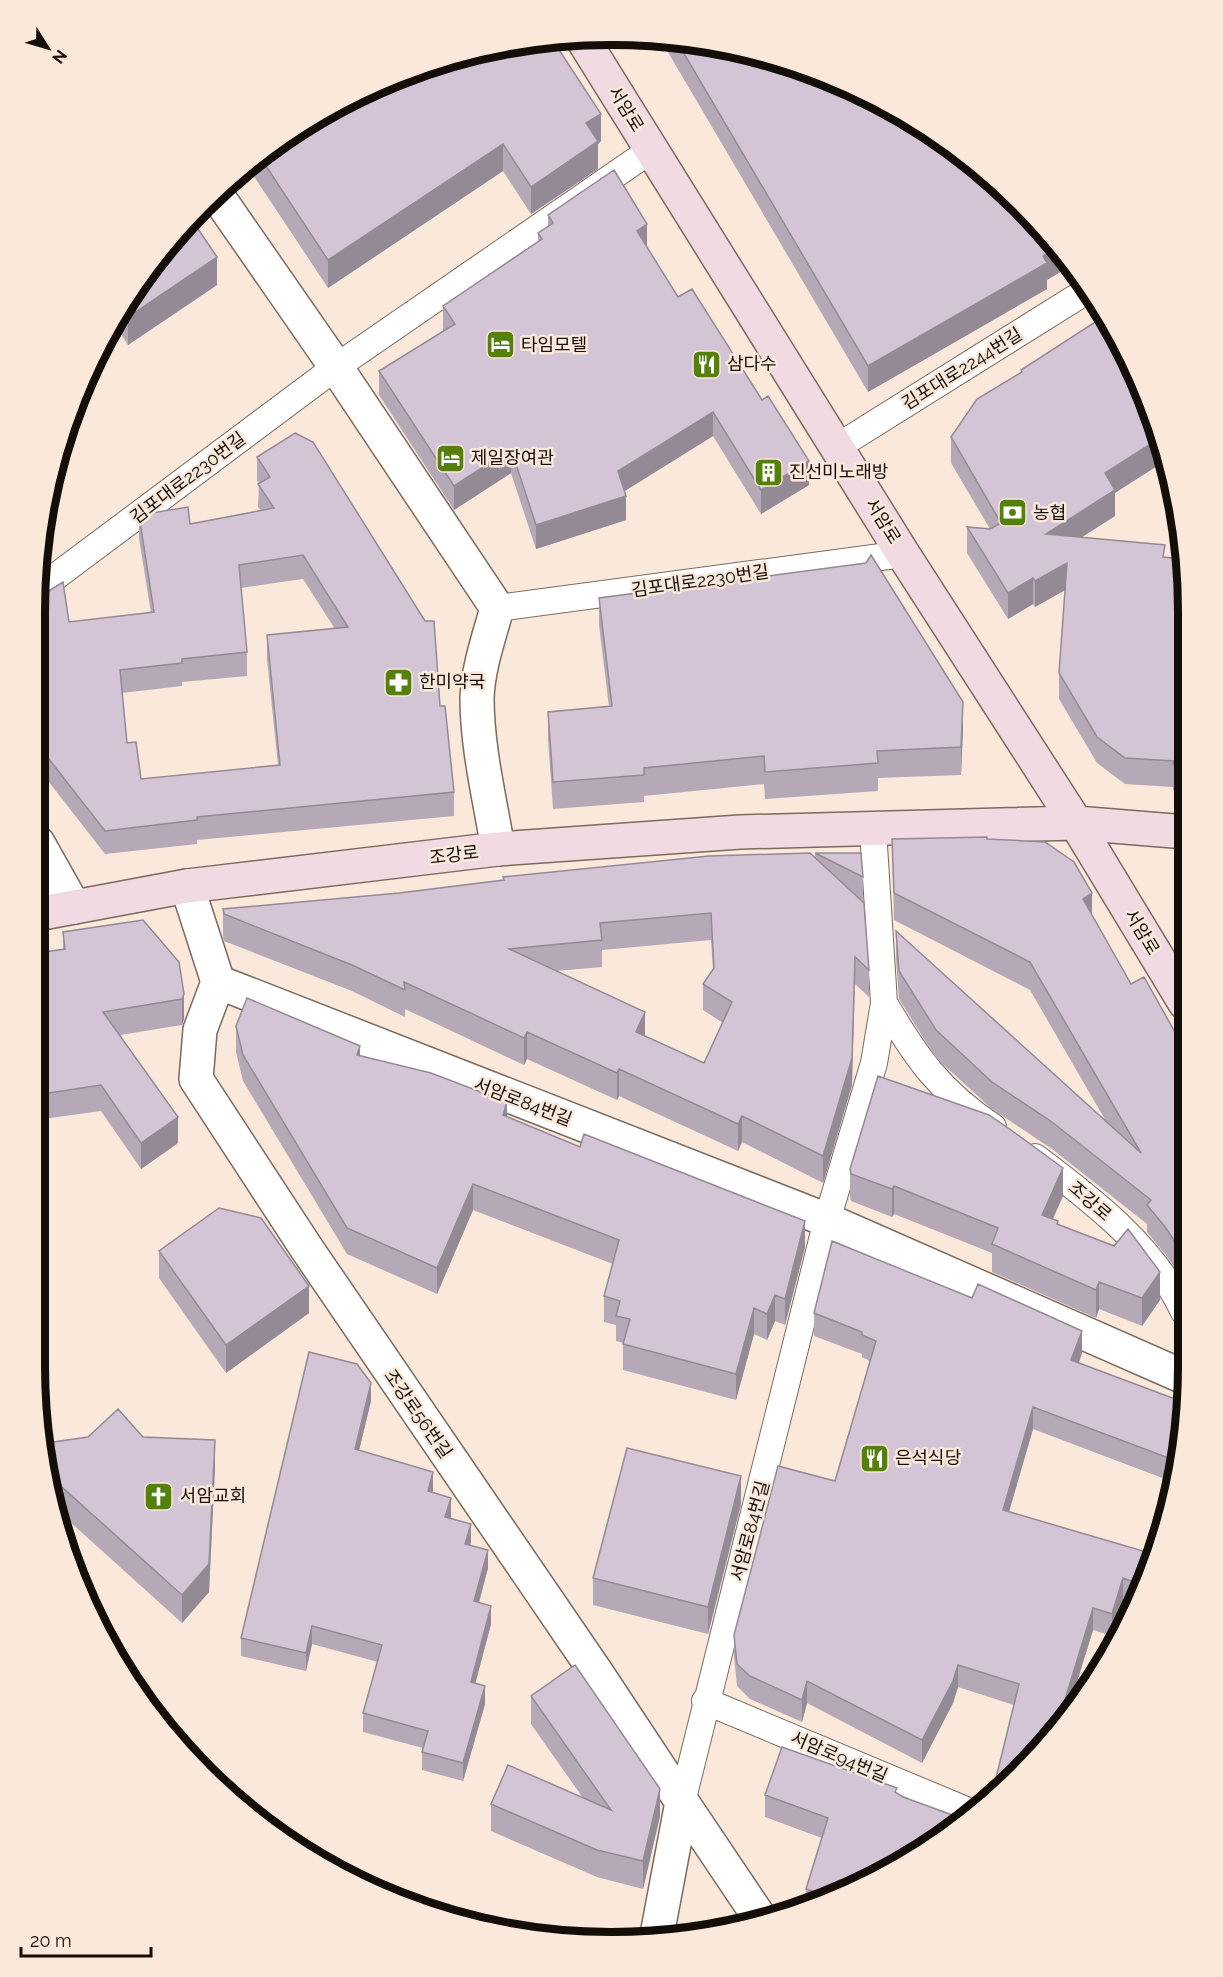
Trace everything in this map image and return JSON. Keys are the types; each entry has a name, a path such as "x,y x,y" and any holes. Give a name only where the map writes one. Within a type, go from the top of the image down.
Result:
{"street":[{"name":"서암로","path":"587,46 903,554 1076,823 1178,991"},
{"path":"221,202 497,608 483,661 477,698 498,849"},
{"name":"조강로","path":"45,912 187,886 498,849 740,832 1076,823 1178,831"},
{"path":"45,855 74,907"},
{"path":"187,886 218,982"},
{"name":"서암로84번길","path":"218,982 827,1220 1178,1374"},
{"name":"조강로56번길","path":"218,982 200,1030 196,1079 326,1279 597,1672 757,1913"},
{"path":"658,1930 682,1802"}],"lane":[{"name":"김포대로2230번길","path":"46,584 336,368 651,150"},
{"name":"김포대로2244번길","path":"837,447 1081,294"},
{"name":"김포대로2230번길","path":"497,608 903,554"},
{"name":"조강로","path":"827,1220 874,1063 884,1003 873,830"},
{"name":"조강로","path":"884,1003 915,1057 946,1092 1065,1179 1109,1216 1154,1265 1178,1303"},
{"name":"서암로84번길","path":"682,1802 705,1701 827,1220"},
{"name":"서암로94번길","path":"705,1701 964,1808"}],"building":[{"path":"558,48 601,114 586,123 598,141 531,187 503,144 328,260 265,164 328,121 395,88 465,64"},
{"path":"682,50 758,64 794,75 862,103 895,121 926,140 985,186 1012,211 1049,252 1043,256 1047,263 868,366"},
{"path":"614,170 647,224 637,231 678,297 692,289 762,400 768,396 809,461 761,490 713,412 618,471 626,496 536,525 511,449 454,486 379,371 455,324 443,306 542,239 538,233 553,223 548,215"},
{"path":"196,227 217,257 128,317 162,267"},
{"path":"1097,321 1120,361 1135,395 1152,443 1105,473 1115,490 1046,534 1165,545 1163,557 1175,558 1178,612 1178,764 1173,764 1174,761 1125,758 1097,737 1059,673 1067,563 1035,581 1033,578 1008,593 967,527 990,529 1001,523 951,437 977,399 1022,372 1021,370"},
{"path":"295,433 313,442 425,621 434,621 440,706 445,706 454,792 197,817 197,820 105,831 45,754 46,593 63,582 69,622 154,612 139,515 188,507 190,524 274,508 258,484 270,477 257,457","holes":["303,555 348,627 267,635 280,765 141,779 136,742 127,743 120,670 182,663 182,659 247,652 239,565"]},
{"path":"871,555 963,702 961,747 877,751 878,763 765,772 764,756 644,768 644,775 553,782 548,712 612,706 599,598 866,563"},
{"path":"987,837 987,839 1045,842 1074,862 1092,893 1083,899 1131,984 1144,977 1178,1038 1178,1247 1147,1205 1151,1200 1052,1122 992,1082 936,1030 899,971 896,931 1141,1153 1030,962 894,893 892,839"},
{"path":"810,853 864,903 869,970 855,957 852,1058 823,1156 742,1116 738,1124 619,1069 617,1073 527,1032 524,1038 404,982 405,990 352,965 224,914 223,909 399,893 504,880 503,877 709,856","holes":["711,913 714,968 703,984 732,1002 704,1063 636,1032 645,1012 509,949 602,940 600,923"]},
{"path":"815,853 861,853 863,877"},
{"path":"143,920 179,962 184,994 182,999 103,1012 178,1117 141,1143 101,1085 45,1094 45,952 65,949 63,932"},
{"path":"247,998 360,1046 357,1055 431,1073 507,1102 503,1115 580,1147 584,1134 805,1221 785,1299 775,1295 767,1314 754,1308 736,1374 623,1344 630,1319 616,1316 620,1301 604,1296 619,1240 473,1184 437,1268 347,1228 243,1055 236,1026"},
{"path":"878,1076 989,1115 1063,1168 1042,1215 1058,1221 1057,1224 1114,1246 1128,1229 1160,1272 1142,1298 1099,1282 1096,1290 992,1244 998,1228 894,1186 892,1189 851,1174 850,1169"},
{"path":"219,1208 261,1218 309,1286 226,1345 159,1251"},
{"path":"832,1241 972,1298 978,1284 1082,1331 1071,1360 1177,1400 1170,1458 1033,1407 1003,1510 1146,1552 1135,1582 1123,1578 1112,1614 1093,1608 1062,1708 1037,1739 998,1779 996,1778 1019,1684 958,1665 953,1681 922,1740 807,1681 802,1700 750,1676 737,1664 734,1635 778,1466 835,1481 876,1341 862,1335 862,1332 814,1313"},
{"path":"309,1352 357,1364 371,1383 355,1449 433,1472 428,1491 451,1498 445,1517 471,1524 465,1544 488,1550 474,1601 491,1606 471,1682 485,1686 463,1763 422,1752 428,1731 363,1713 382,1645 312,1626 306,1653 241,1638"},
{"path":"118,1409 143,1437 215,1440 209,1564 182,1595 58,1483 51,1442 88,1437"},
{"path":"627,1448 741,1476 708,1607 593,1578"},
{"path":"575,1665 660,1789 643,1861 597,1850 491,1804 508,1765 611,1810 531,1696"},
{"path":"782,1747 897,1788 895,1792 903,1797 955,1816 895,1856 862,1874 818,1893 806,1889 828,1818 765,1795"}],"place":[{"name":"타임모텔","path":"500,345"},
{"name":"삼다수","path":"706,364"},
{"name":"제일장여관","path":"450,458"},
{"name":"진선미노래방","path":"768,472"},
{"name":"농협","path":"1012,513"},
{"name":"한미약국","path":"398,682"},
{"name":"은석식당","path":"874,1458"},
{"name":"서암교회","path":"159,1496"}]}
